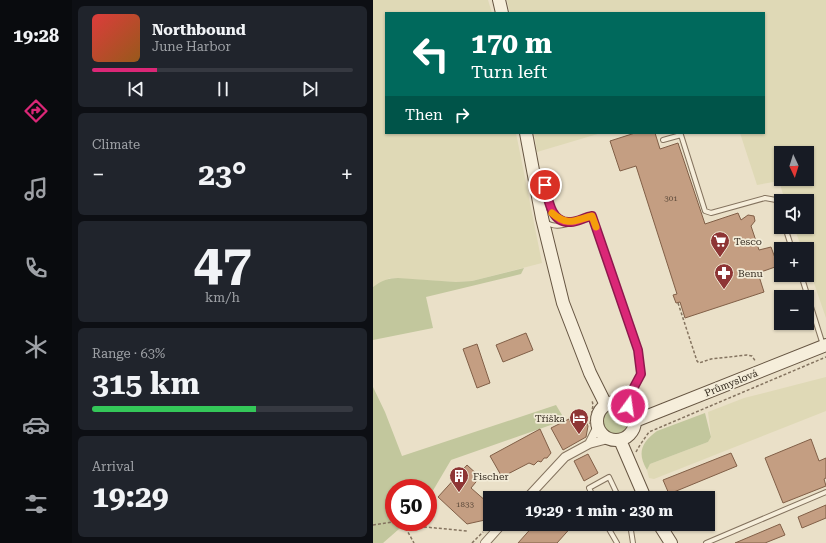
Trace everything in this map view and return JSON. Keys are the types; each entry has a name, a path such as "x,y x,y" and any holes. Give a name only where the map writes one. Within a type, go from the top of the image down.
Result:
{"main road":[{"path":"499,0 502,12"},
{"path":"526,134 542,218 563,303 590,373 606,405"},
{"name":"Průmyslová","path":"635,421 825,350"},
{"path":"614,439 631,433 635,421 633,411 625,404 614,402 601,409 597,415 597,426 602,434 614,439 641,491"},
{"path":"663,531 671,543"}],"street":[{"path":"589,444 597,426"},
{"path":"533,491 565,457 589,444 614,439"},
{"path":"485,543 496,531"}],"lane":[{"path":"663,140 681,135 705,211 711,213 765,198 774,200"},
{"path":"532,166 545,185 553,214 559,219 570,223"},
{"path":"542,218 550,225 557,227 592,216 638,350 641,374 625,404"},
{"path":"803,282 825,350"},
{"path":"590,491 589,488 609,477 616,491"},
{"path":"706,543 826,492"},
{"path":"610,531 617,543"},
{"path":"631,531 633,543"}],"path":[{"path":"678,303 697,361 699,363 711,359 747,355 752,356 756,363"},
{"path":"636,457 640,445 649,432 825,350"},
{"path":"373,525 385,523"},
{"path":"437,528 467,531"},
{"path":"407,531 414,543"},
{"path":"472,543 484,531"}],"shaded area":[{"path":"373,0 488,0 492,12 385,12 385,134 516,134 542,263 472,281 456,282 390,278 373,287"},
{"path":"507,0 826,0 826,318 814,282 814,242 799,242 797,234 814,234 814,194 783,194 780,186 814,186 814,146 774,146 774,182 757,185 740,134 765,134 765,12 510,12"},
{"path":"534,134 598,134 537,152"},
{"path":"826,377 826,411 654,479 649,478 647,470 650,464 708,442 711,437 708,412 744,398"}],"green space":[{"path":"524,268 521,274 426,297 433,328 373,340 373,287 388,279 398,278 456,282 472,281"},
{"path":"373,387 385,412 402,456 556,405 565,420 451,460 437,484 437,479 385,479 385,531 397,531 383,543 373,543"},
{"path":"617,408 623,409 627,412 630,416 630,428 627,432 623,435 617,436 611,435 607,432 604,428 603,422 604,416 607,412 611,409"},
{"path":"705,413 711,437 708,442 650,464 647,470 642,458 642,449 644,444 652,435 657,431"}],"building":[{"path":"632,134 655,134 660,149 678,143 705,224 738,213 741,220 748,215 754,216 755,221 751,226 759,250 771,247 774,255 774,267 758,273 764,292 685,318 680,302 676,303 673,295 677,294 636,166 620,171 610,141"},
{"path":"526,333 533,350 503,362 496,345"},
{"path":"477,344 490,383 477,388 463,349"},
{"path":"583,415 588,426 586,437 563,450 551,428 569,419 570,422"},
{"path":"540,429 551,453 541,462 538,461 534,465 529,463 502,477 490,456"},
{"path":"811,439 819,461 826,458 826,478 824,479 826,486 783,503 765,458"},
{"path":"731,453 737,466 676,491 668,491 663,480"},
{"path":"588,454 598,473 584,481 574,461"},
{"name":"Fischer","path":"467,465 480,477 471,488 483,498 483,520 467,524 438,497"},
{"path":"826,505 826,518 802,528 798,517"},
{"path":"780,524 785,535 765,543 735,543"},
{"path":"529,531 568,531 557,543 518,543"}],"slow traffic":[{"path":"552,213 559,219 570,223 592,216 596,227"}],"place":[{"name":"Tesco","path":"720,258"},
{"name":"Benu","path":"724,290"},
{"name":"Tříška","path":"579,435"},
{"name":"Fischer","path":"459,493"}],"route":[{"path":"545,185 550,207 553,214 559,219 570,223 592,216 638,350 641,374 625,404 628,406"}]}
